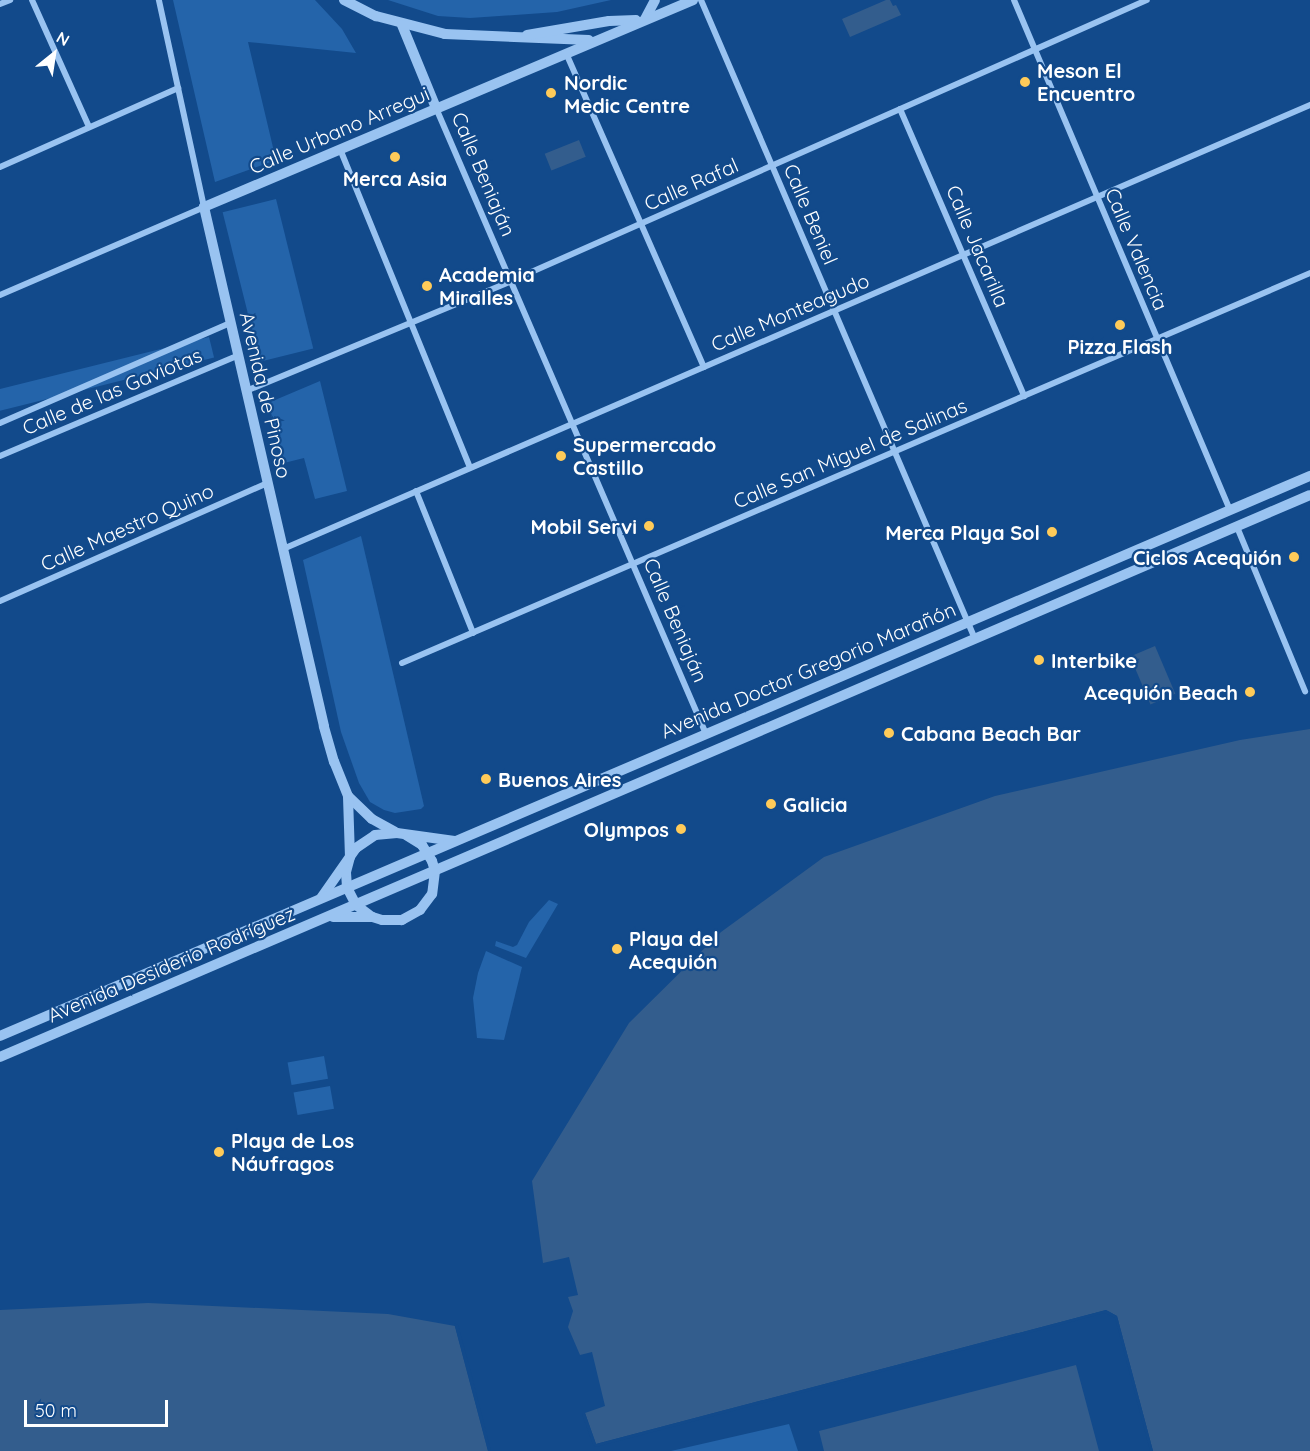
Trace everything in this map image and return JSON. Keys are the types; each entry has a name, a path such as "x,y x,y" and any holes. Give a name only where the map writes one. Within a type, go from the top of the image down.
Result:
{"street":[{"path":"0,4 10,0"},
{"path":"32,0 89,127"},
{"name":"Avenida de Pinoso","path":"159,0 237,356 324,726 334,762 348,796 350,857 346,872 347,887"},
{"path":"344,0 376,16 402,25 445,34 595,40"},
{"path":"512,38 609,21 645,19 655,0"},
{"name":"Calle Urbano Arregui","path":"0,295 693,0"},
{"name":"Calle Beniel","path":"700,0 773,165 893,453 975,639"},
{"name":"Calle Valencia","path":"1014,0 1230,510"},
{"name":"Calle Rafal","path":"245,391 511,281 1147,0"},
{"name":"Calle Beniaján","path":"402,25 706,734"},
{"path":"566,53 704,367"},
{"path":"0,167 178,88"},
{"name":"Calle Monteagudo","path":"282,549 1310,105"},
{"name":"Calle Jacarilla","path":"900,109 1024,396"},
{"path":"340,149 470,468"},
{"name":"Calle San Miguel de Salinas","path":"402,663 1310,273"},
{"name":"Calle de las Gaviotas","path":"0,423 230,323"},
{"name":"Calle de las Gaviotas","path":"0,456 237,356"},
{"name":"Avenida Doctor Gregorio Marañón","path":"321,898 1310,476"},
{"name":"Calle Maestro Quino","path":"0,601 268,483"},
{"path":"416,491 473,633"},
{"name":"Avenida Doctor Gregorio Marañón","path":"356,904 1310,495"},
{"path":"1237,527 1305,691"},
{"name":"Avenida de Pinoso","path":"348,796 372,819 402,834"},
{"path":"321,898 350,857 365,840 375,835 402,834 454,841"},
{"path":"347,887 356,904 372,917 382,921 402,920 420,910 432,894 435,871 428,852 415,839 402,834"},
{"name":"Avenida Desiderio Rodríguez","path":"0,1036 321,898"},
{"name":"Avenida Desiderio Rodríguez","path":"0,1057 356,904"},
{"path":"327,917 372,917"}],"shaded area":[{"path":"173,0 315,0 342,29 356,53 248,42 276,160 215,182"},
{"path":"388,0 611,0 557,12 470,18 438,16"},
{"path":"890,0 893,6 896,5 901,15 850,37 842,19"},
{"path":"579,140 586,157 551,171 545,154"},
{"path":"276,199 313,348 260,362 223,212"},
{"path":"209,337 214,357 0,411 0,389"},
{"path":"320,381 347,491 315,499 304,458 284,463 268,403"},
{"path":"361,536 424,806 421,809 395,813 384,810 370,802 359,783 341,732 303,560"},
{"path":"1155,646 1175,694 1150,704 1130,657"},
{"path":"1310,729 1310,1451 1153,1451 1117,1316 1106,1310 596,1444 585,1413 605,1406 592,1352 580,1355 568,1327 573,1311 568,1297 578,1295 569,1257 543,1263 532,1181 629,1023 721,932 824,857 995,796 1240,740"},
{"path":"549,900 558,904 526,958 495,946 496,941 513,947 517,945 529,922"},
{"path":"486,951 522,967 504,1040 477,1038 473,998 478,973"},
{"path":"324,1056 328,1079 292,1085 288,1062"},
{"path":"330,1086 334,1109 298,1115 294,1092"},
{"path":"148,1303 388,1314 455,1326 488,1451 0,1451 0,1310"},
{"path":"1076,1365 1099,1451 824,1451 819,1431"},
{"path":"789,1424 798,1451 671,1451"}],"pier":[{"path":"1106,1310 1117,1316 1153,1451 1150,1451 1115,1318 1105,1313 596,1447 593,1445 582,1414 585,1413 596,1444"},
{"path":"454,1323 458,1325 491,1451 488,1451"}],"place":[{"name":"Meson El Encuentro","path":"1025,82"},
{"name":"Nordic Medic Centre","path":"551,93"},
{"name":"Merca Asia","path":"395,157"},
{"name":"Academia Miralles","path":"427,286"},
{"name":"Pizza Flash","path":"1120,325"},
{"name":"Supermercado Castillo","path":"561,456"},
{"name":"Mobil Servi","path":"649,526"},
{"name":"Merca Playa Sol","path":"1052,532"},
{"name":"Ciclos Acequión","path":"1294,557"},
{"name":"Interbike","path":"1039,660"},
{"name":"Acequión Beach","path":"1250,692"},
{"name":"Cabana Beach Bar","path":"889,733"},
{"name":"Buenos Aires","path":"486,779"},
{"name":"Galicia","path":"771,804"},
{"name":"Olympos","path":"681,829"},
{"name":"Playa del Acequión","path":"617,949"},
{"name":"Playa de Los Náufragos","path":"219,1152"}]}
